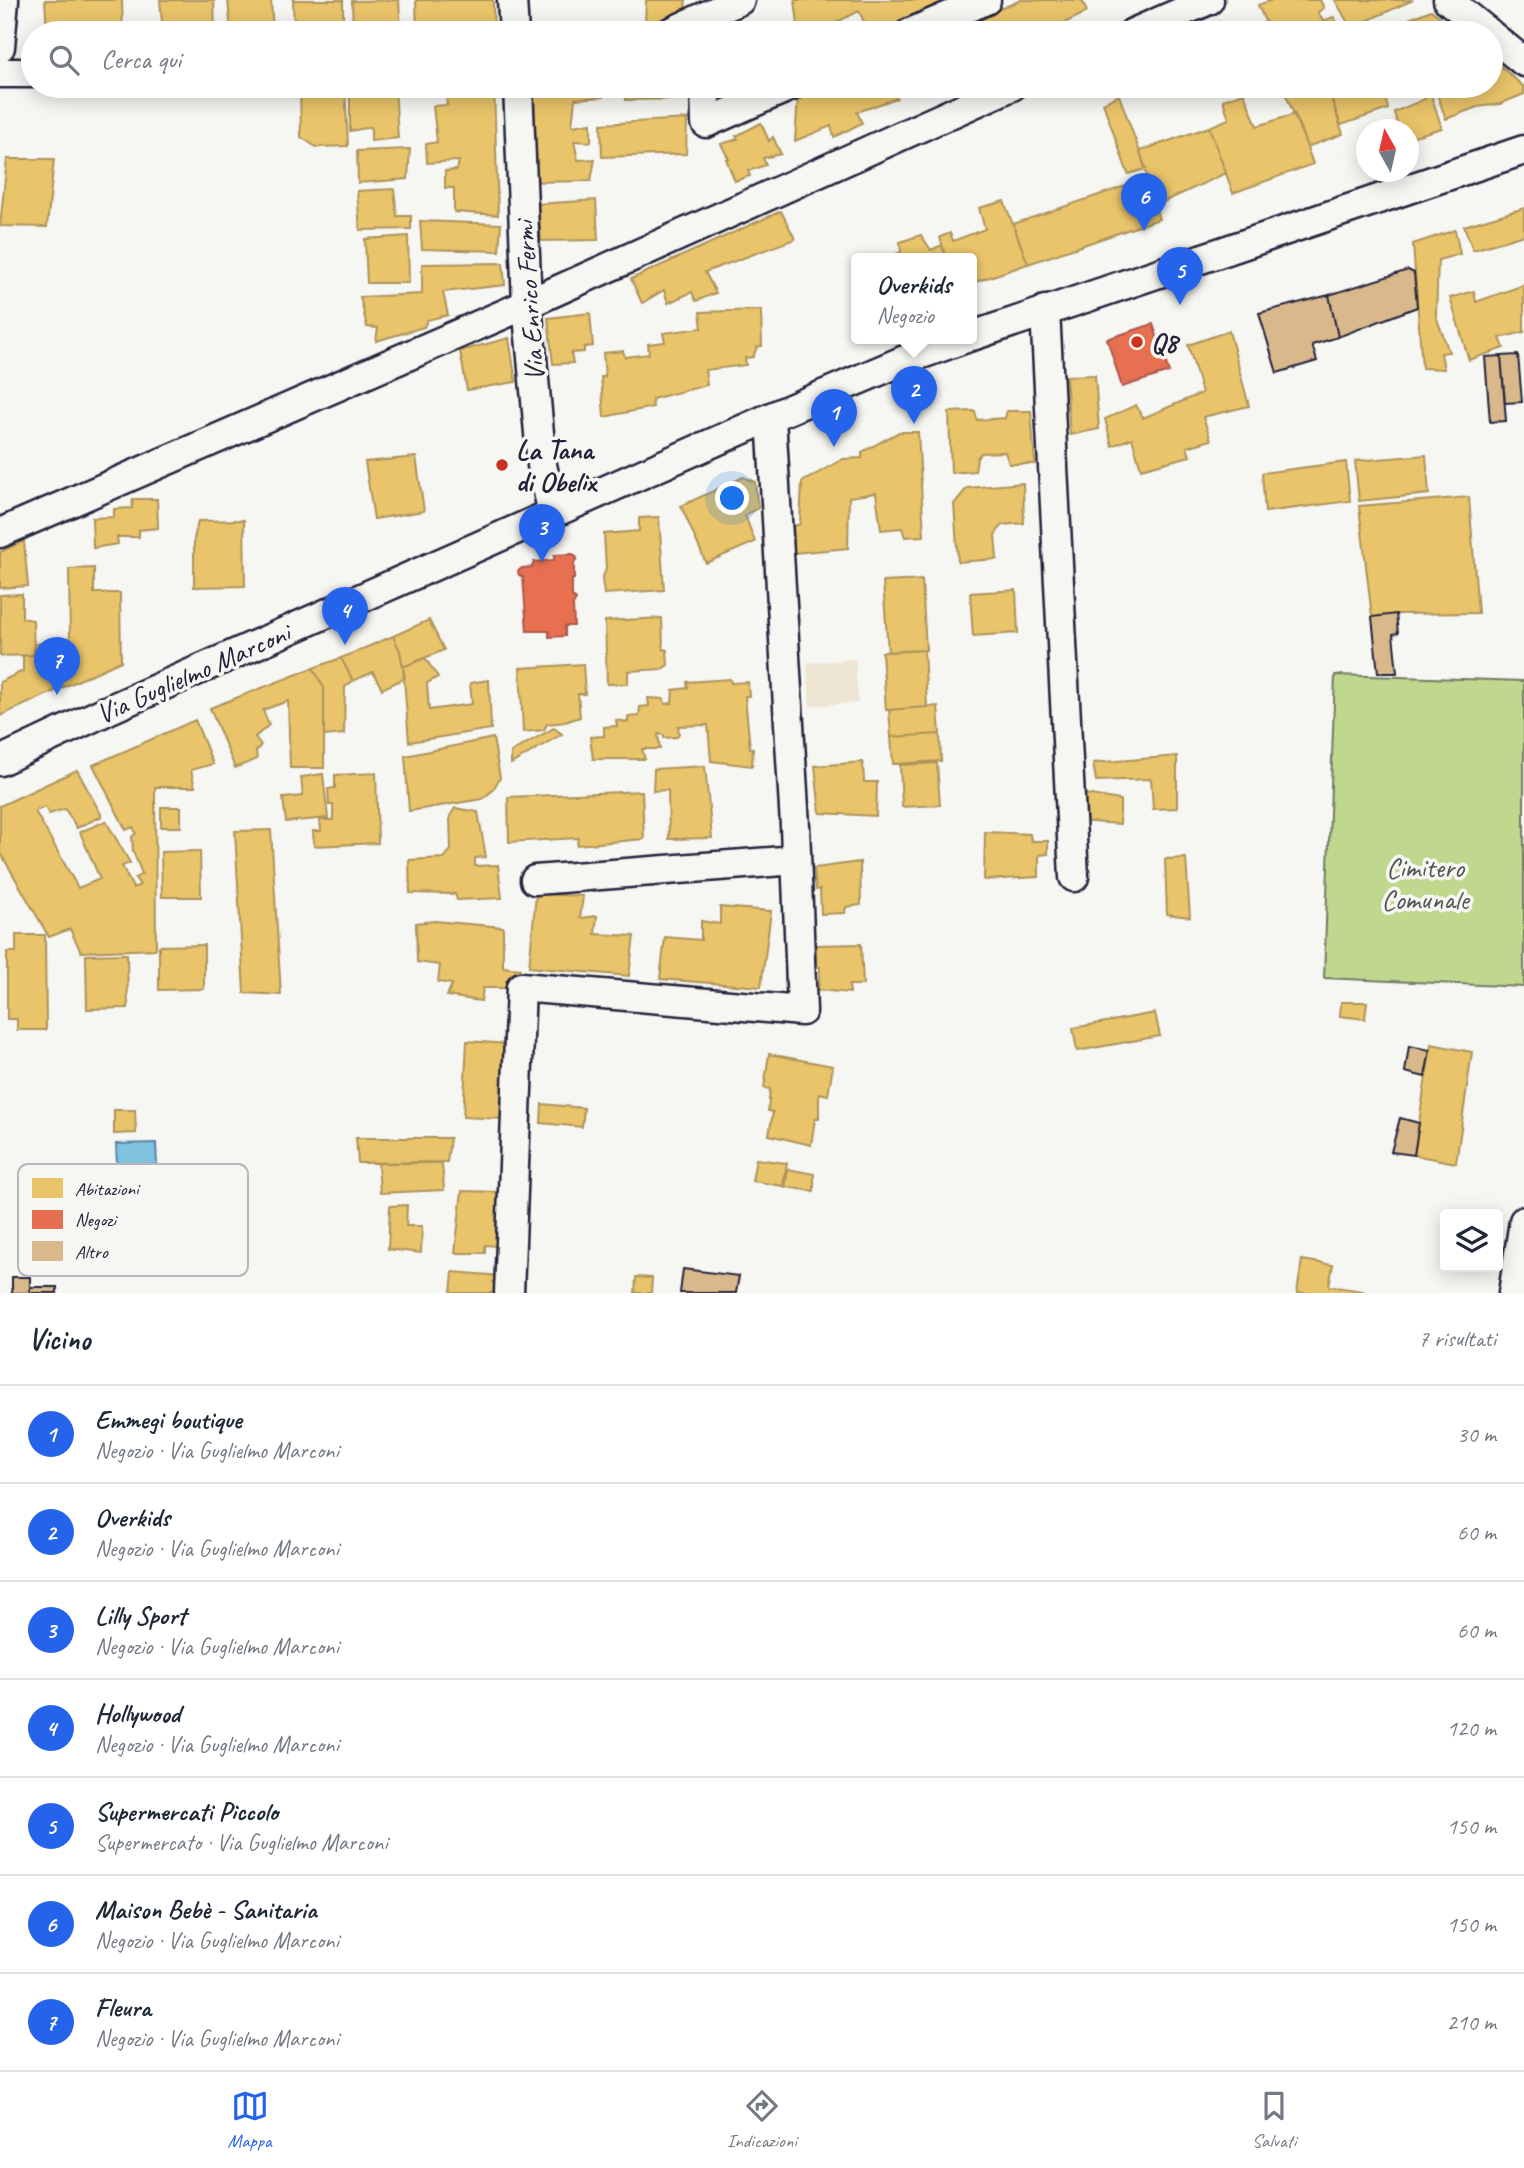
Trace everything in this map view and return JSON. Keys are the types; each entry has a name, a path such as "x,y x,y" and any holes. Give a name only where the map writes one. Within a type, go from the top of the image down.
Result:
{"street":[{"path":"0,47 4,0"},
{"path":"512,0 513,21"},
{"path":"702,17 740,0"},
{"path":"938,21 986,0"},
{"path":"1161,21 1209,0"},
{"path":"1448,0 1474,21"},
{"path":"1503,45 1524,62"},
{"path":"0,73 21,73"},
{"name":"Via Enrico Fermi","path":"518,98 527,304 542,466 553,514"},
{"path":"705,98 706,123 763,98"},
{"path":"0,533 527,304 985,98"},
{"path":"977,334 1524,150"},
{"path":"1045,310 1074,877"},
{"name":"Via Guglielmo Marconi","path":"0,761 108,710 771,417 949,344"},
{"path":"509,1293 521,987 802,1011 771,417"},
{"path":"535,880 796,860"},
{"path":"1513,1293 1524,1221"}],"shaded area":[{"path":"855,659 858,703 810,706 807,663"}],"green space":[{"name":"Cimitero Comunale","path":"1335,675 1524,681 1524,987 1324,978"}],"water":[{"path":"156,1143 157,1164 117,1164 116,1144"}],"building: Abitazioni":[{"path":"45,0 122,0 123,21 46,21"},
{"path":"160,0 214,0 215,21 162,21"},
{"path":"228,0 271,0 272,21 230,21"},
{"path":"293,0 343,0 343,21 294,21"},
{"path":"399,0 400,21 353,21 352,1"},
{"path":"416,0 493,0 494,21 417,21"},
{"path":"646,0 686,0 684,18 645,21"},
{"path":"795,0 957,0 914,21 864,21 859,11 839,21 798,21"},
{"path":"1021,0 1082,0 1087,12 1069,21 972,21"},
{"path":"1272,0 1320,0 1324,8 1318,12 1323,21 1265,21 1258,5"},
{"path":"1335,0 1413,0 1366,21 1347,21"},
{"path":"1431,10 1445,21 1404,21"},
{"path":"1503,68 1524,87 1524,94 1500,104 1477,107 1446,119 1438,98 1503,98"},
{"path":"300,98 346,98 348,146 316,147 301,137"},
{"path":"350,98 396,98 398,138 371,141 371,127 350,131"},
{"path":"446,98 494,98 498,215 454,212 454,188 445,188 445,171 457,170 459,161 427,163 426,144 437,142 433,106 447,105"},
{"path":"524,98 589,98 575,99 572,126 591,123 591,142 574,141 578,160 595,159 591,181 526,182"},
{"path":"626,98 683,98 683,99"},
{"path":"798,98 897,98 857,112 862,123 834,137 831,126 795,141"},
{"path":"1120,98 1146,169 1128,174 1103,103"},
{"path":"1246,98 1257,126 1295,114 1313,164 1233,193 1209,127 1229,119 1223,100"},
{"path":"1287,98 1331,98 1343,134 1307,147"},
{"path":"1331,98 1386,98 1388,109 1341,125"},
{"path":"1425,98 1432,98 1442,128 1419,135 1419,119 1396,119 1394,112"},
{"path":"687,119 686,154 602,157 601,124"},
{"path":"761,123 769,141 773,137 781,154 763,158 766,165 748,171 750,176 735,181 726,159 729,159 721,144 738,139 736,136"},
{"path":"1209,127 1226,173 1155,206 1140,151"},
{"path":"410,149 408,179 358,183 357,151"},
{"path":"7,159 54,159 47,227 0,226"},
{"path":"1146,179 1159,219 1028,264 1013,224"},
{"path":"394,189 397,216 411,216 411,229 360,230 357,191"},
{"path":"596,200 598,240 541,241 538,204"},
{"path":"1004,201 1028,264 977,281 977,253 945,253 940,237 950,233 953,241 985,229 979,208"},
{"path":"1524,208 1524,235 1473,250 1464,226"},
{"path":"781,211 795,239 705,272 716,293 696,301 692,292 668,303 664,290 642,303 631,279"},
{"path":"420,221 501,224 499,251 422,249"},
{"path":"1455,230 1460,254 1438,260 1436,316 1449,352 1441,353 1444,369 1422,368 1413,244"},
{"path":"921,235 931,250 942,245 944,253 899,253 901,252 900,242"},
{"path":"408,236 409,283 367,283 365,239"},
{"path":"503,263 505,285 443,292 448,315 427,320 424,327 376,341 378,328 367,327 360,297 422,294 422,264"},
{"path":"1524,285 1524,332 1500,338 1504,348 1469,360 1450,298 1474,291 1476,302"},
{"path":"761,310 762,346 757,347 753,357 745,358 746,365 705,370 707,385 652,399 653,407 604,417 601,377 605,377 603,353 623,351 625,357 649,354 648,344 665,342 663,333 702,328 700,312"},
{"path":"590,313 593,346 584,347 584,352 571,353 573,363 553,364 548,318"},
{"path":"1229,331 1249,406 1203,417 1211,440 1187,447 1190,456 1141,469 1132,438 1112,446 1105,419 1136,405 1143,418 1202,393 1188,345"},
{"path":"509,338 516,382 467,390 460,351"},
{"path":"1095,375 1099,429 1070,435 1066,376"},
{"path":"975,411 977,420 1005,418 1007,411 1031,411 1035,464 1009,464 1005,452 981,453 977,458 975,471 951,473 949,412"},
{"path":"899,432 918,432 924,536 905,537 902,528 881,530 876,493 849,497 848,548 794,553 793,526 800,524 802,482 843,459 862,458 862,452"},
{"path":"1426,455 1429,494 1359,501 1355,461"},
{"path":"416,457 424,511 374,519 365,462"},
{"path":"1346,462 1350,501 1265,512 1262,473"},
{"path":"743,477 755,482 758,508 745,515 755,542 706,563 681,506"},
{"path":"1023,483 1024,523 1002,525 995,535 997,559 958,562 954,504 967,488"},
{"path":"1469,497 1478,613 1372,617 1359,506"},
{"path":"133,499 157,499 158,528 139,530 139,537 117,537 118,544 93,548 92,518 114,517 114,509 132,508"},
{"path":"659,517 664,590 604,594 604,534 639,531 639,518"},
{"path":"244,520 245,586 194,587 194,539 198,521"},
{"path":"24,541 28,586 0,588 0,552"},
{"path":"94,568 94,593 120,593 121,661 0,716 0,682 23,671 23,656 34,655 35,644 70,642 69,569"},
{"path":"922,580 926,650 888,652 883,582"},
{"path":"1016,590 1018,633 973,636 970,593"},
{"path":"22,594 22,618 33,620 34,655 0,656 0,595"},
{"path":"662,618 663,649 667,650 668,665 662,669 628,671 628,684 607,684 605,621"},
{"path":"429,620 444,650 403,667 393,636"},
{"path":"393,636 400,651 405,678 382,689 373,672 353,681 341,658"},
{"path":"924,650 927,707 886,710 882,652"},
{"path":"341,658 353,681 345,687 344,734 324,736 324,688 313,668"},
{"path":"425,658 438,677 427,683 429,710 472,704 470,683 489,680 491,729 409,742 403,667"},
{"path":"583,664 585,694 578,694 580,717 547,724 544,730 523,732 520,668"},
{"path":"313,668 324,688 324,768 290,768 288,701 263,710 269,725 255,737 261,745 256,751 257,759 235,768 210,708"},
{"path":"730,679 731,683 748,682 749,696 745,696 750,748 753,748 752,766 711,761 708,725 678,726 677,737 664,738 664,735 658,734 660,749 642,749 645,759 593,759 590,737 604,736 604,727 617,726 616,720 628,722 628,717 639,716 640,707 649,706 648,698 664,699 665,704 672,703 673,690 688,688 687,682"},
{"path":"938,706 940,734 891,737 889,710"},
{"path":"195,720 213,764 191,770 195,787 155,787 156,949 81,952 70,929 49,937 0,852 0,806 77,770 102,816 77,828 65,809 49,814 45,807 35,811 78,888 100,879 80,832 106,821 130,863 122,866 133,888 140,885 135,878 142,874 133,851 132,837 136,833 133,827 126,830 93,765"},
{"path":"554,728 562,734 511,764 511,752"},
{"path":"940,734 941,761 893,764 891,737"},
{"path":"493,738 500,778 492,791 482,799 409,811 405,756"},
{"path":"1177,756 1177,808 1153,809 1151,779 1096,781 1093,763"},
{"path":"863,762 864,782 877,782 876,816 820,813 815,766"},
{"path":"937,763 940,805 902,807 900,765"},
{"path":"705,766 712,838 669,839 668,790 653,791 654,769"},
{"path":"376,773 378,843 314,846 313,831 321,831 320,820 333,820 333,805 329,805 328,789 335,788 335,775"},
{"path":"323,774 328,818 286,822 283,798 303,796 301,777"},
{"path":"642,791 644,839 577,845 578,838 509,842 508,797"},
{"path":"1079,793 1120,800 1120,824 1077,821"},
{"path":"161,807 181,807 181,827 161,827"},
{"path":"455,808 478,812 486,857 475,858 475,866 498,865 502,898 457,900 455,894 410,893 409,860 444,858 451,850 450,816"},
{"path":"271,830 281,995 244,993 235,831"},
{"path":"985,832 1030,834 1031,841 1048,841 1048,854 1039,855 1039,877 984,880"},
{"path":"200,851 201,897 162,897 161,852"},
{"path":"1186,858 1190,917 1167,914 1165,859"},
{"path":"860,862 861,905 846,907 845,913 821,914 820,889 816,890 814,868"},
{"path":"536,894 583,896 580,918 597,916 595,934 634,936 629,976 529,967"},
{"path":"720,907 771,911 761,987 660,979 665,937 701,940 701,921 720,924"},
{"path":"434,921 503,927 503,967 520,969 519,988 483,988 481,1001 447,996 452,984 438,982 440,965 417,962 416,923"},
{"path":"16,935 45,935 46,1030 17,1030 17,1019 7,1019 7,952 16,952"},
{"path":"861,944 863,985 849,985 850,993 818,990 820,967 816,967 816,945"},
{"path":"204,945 204,989 159,990 159,946"},
{"path":"127,954 128,1008 87,1009 86,955"},
{"path":"1341,1002 1367,1002 1365,1019 1340,1016"},
{"path":"1155,1013 1160,1036 1077,1051 1073,1028"},
{"path":"467,1041 509,1044 504,1119 463,1117"},
{"path":"1431,1044 1472,1052 1456,1163 1414,1155"},
{"path":"769,1054 833,1066 828,1095 819,1093 819,1119 815,1119 811,1145 769,1135 773,1112 768,1111 770,1089 764,1088"},
{"path":"542,1104 584,1108 582,1127 541,1123"},
{"path":"114,1110 135,1110 136,1133 114,1134"},
{"path":"356,1138 450,1138 447,1162 358,1163"},
{"path":"756,1159 787,1163 783,1186 752,1181"},
{"path":"378,1163 442,1163 444,1190 380,1193"},
{"path":"788,1169 814,1174 814,1191 785,1187"},
{"path":"462,1191 499,1192 496,1246 485,1245 485,1253 455,1253"},
{"path":"407,1205 406,1226 422,1226 421,1253 388,1249 390,1206"},
{"path":"1302,1260 1333,1265 1329,1286 1363,1293 1297,1293"},
{"path":"453,1272 501,1276 500,1293 451,1293"},
{"path":"636,1277 652,1278 651,1293 635,1293"}],"building: Negozi":[{"path":"1153,324 1169,372 1122,387 1107,339"},
{"path":"573,554 577,558 572,579 572,596 576,600 573,605 574,626 565,626 565,636 549,637 549,631 527,631 523,577 518,571 532,567 534,562 554,560 554,555"}],"building: Altro":[{"path":"1408,270 1414,273 1417,307 1338,337 1329,295"},
{"path":"1329,295 1338,337 1312,345 1317,361 1277,373 1259,313"},
{"path":"1518,355 1522,402 1505,403 1501,356"},
{"path":"1501,356 1506,421 1490,422 1485,357"},
{"path":"1396,614 1398,633 1393,634 1397,673 1378,673 1372,617"},
{"path":"1409,1046 1430,1050 1425,1077 1405,1072"},
{"path":"1400,1118 1419,1123 1414,1155 1391,1152"},
{"path":"683,1269 739,1276 736,1293 680,1293"},
{"path":"12,1277 30,1277 30,1293 12,1293"},
{"path":"30,1287 57,1287 57,1293 30,1293"}],"place":[{"name":"Maison Bebè - Sanitaria","path":"1144,231"},
{"name":"Supermercati Piccolo","path":"1180,305"},
{"name":"Q8","path":"1137,342"},
{"name":"Overkids","path":"914,424"},
{"name":"Emmegi boutique","path":"834,447"},
{"name":"La Tana di Obelix","path":"502,465"},
{"name":"Lilly Sport","path":"542,562"},
{"name":"Hollywood","path":"345,645"},
{"name":"Fleura","path":"57,695"}]}
